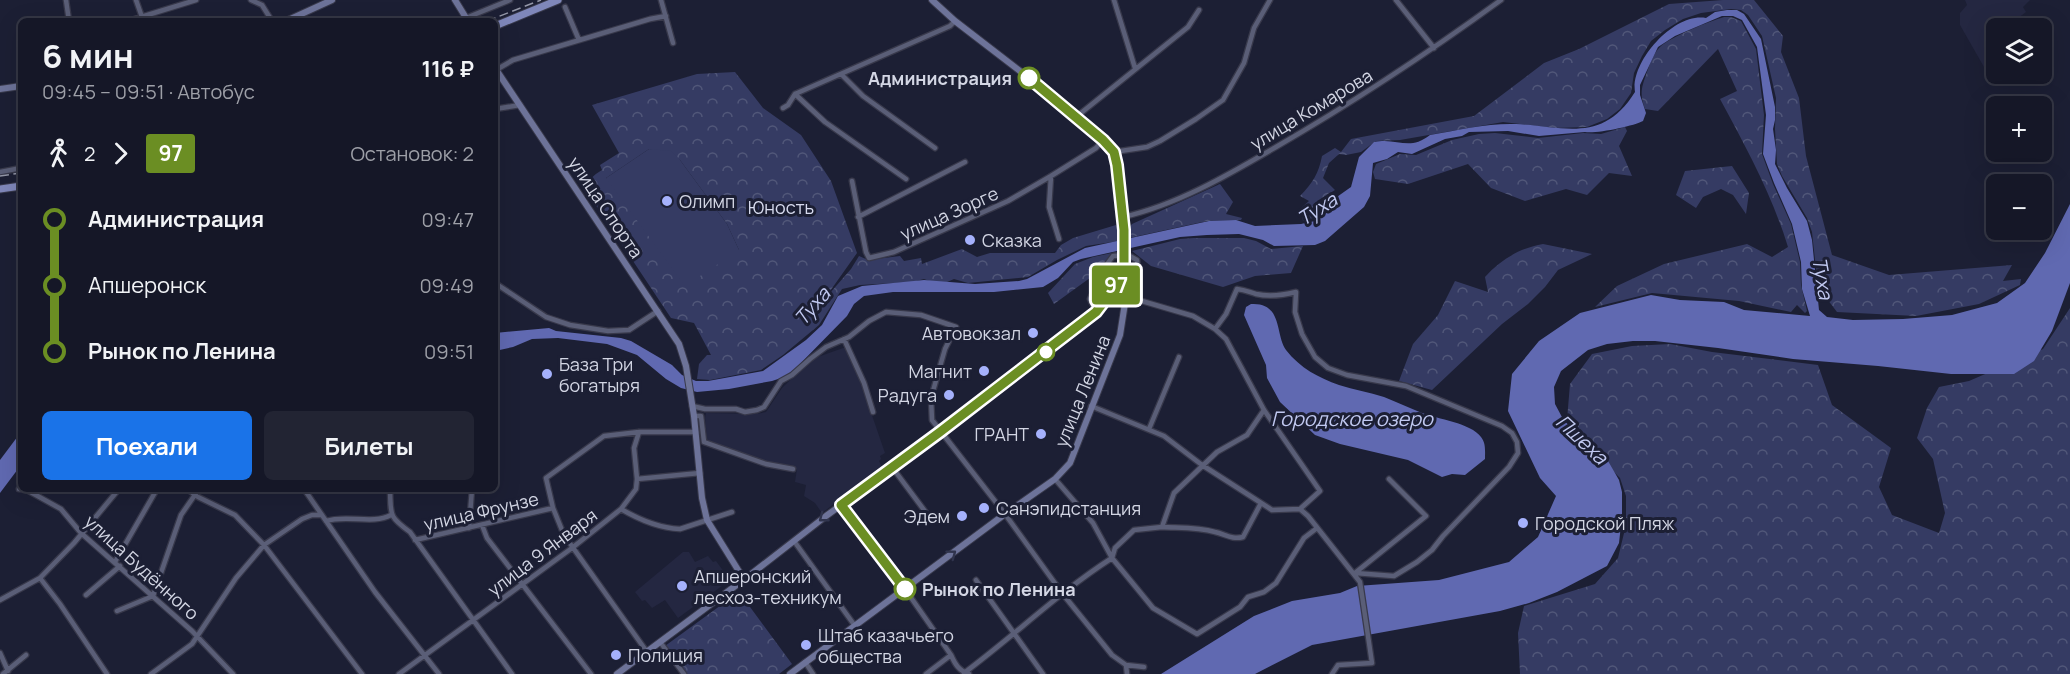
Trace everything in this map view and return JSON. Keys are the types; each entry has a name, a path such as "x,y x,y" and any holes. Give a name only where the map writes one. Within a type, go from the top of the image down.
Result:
{"main road":[{"path":"293,18 332,0"},
{"path":"455,0 466,18"},
{"path":"498,25 558,0"},
{"path":"932,0 1076,117 1114,152"},
{"name":"улица Спорта","path":"498,73 679,344 686,366 694,416 702,498 707,520"},
{"path":"0,89 18,86"},
{"name":"улица Ленина","path":"790,674 1055,479 1070,463 1120,335 1125,303 1124,230 1114,152"},
{"path":"0,189 18,186"},
{"path":"617,674 1096,312 1109,296 1124,268"},
{"path":"1109,296 1119,295 1125,303"},
{"path":"707,520 740,573 742,581"}],"street":[{"path":"66,0 69,18"},
{"path":"136,0 142,17"},
{"path":"139,18 195,0"},
{"path":"251,0 262,5 270,18"},
{"path":"471,18 510,0"},
{"path":"661,0 673,43"},
{"path":"1114,0 1135,69"},
{"path":"1114,152 1147,147 1160,141 1223,100 1244,63 1254,28 1270,0"},
{"path":"1396,0 1434,48"},
{"name":"улица Комарова","path":"1122,216 1176,199 1232,172 1337,111 1434,48 1501,0"},
{"path":"565,7 579,40"},
{"path":"1076,117 1188,27 1199,10"},
{"path":"498,68 513,60 666,15"},
{"path":"783,108 788,105 795,94 950,26 955,21"},
{"path":"841,74 850,86 934,148"},
{"path":"795,94 825,122 906,179"},
{"path":"498,109 520,105"},
{"name":"улица Зорге","path":"852,182 869,258 894,252 1008,201 1051,177 1096,148 1103,140"},
{"path":"858,217 965,162"},
{"path":"0,172 18,169"},
{"path":"1051,177 1048,200 1059,239"},
{"path":"1091,406 1164,436 1202,465 1272,510 1300,509 1320,490 1264,410 1226,339 1215,329 1193,316 1135,299 1135,282 1139,274 1137,260 1128,255 1113,256 1105,267 1090,299 1096,312"},
{"path":"498,285 546,317 570,325 629,330 657,311"},
{"path":"1215,329 1226,314 1237,289 1260,295 1285,295 1296,292 1295,312 1302,334 1315,357 1328,368 1347,375 1406,386 1482,417 1512,432 1517,442 1518,453 1509,467 1432,550 1394,576 1355,573"},
{"path":"692,406 705,409 736,409 745,412 764,407 781,381 792,375 826,347 847,338 869,321 886,312 921,315 956,327 945,349 931,398 932,420 1005,514 1062,593 1112,655 1126,665 1144,668"},
{"path":"847,338 873,412"},
{"path":"1149,429 1179,357"},
{"path":"1162,527 1174,494 1217,452 1247,435 1264,410"},
{"path":"694,416 701,416 704,442 766,464 793,469"},
{"path":"639,432 634,448 637,479 700,473"},
{"path":"647,652 564,535 553,508 546,478 604,436 639,432 696,432"},
{"path":"892,467 930,518"},
{"name":"улица 9 Января","path":"399,674 572,548 621,509 636,489 637,479"},
{"path":"1055,479 1093,523 1112,558 1153,608 1197,634 1240,607 1248,597 1264,592 1276,583 1304,538 1317,528"},
{"path":"1355,573 1426,516 1389,479"},
{"name":"улица Будённого","path":"28,492 62,509 81,533 153,596 233,674"},
{"path":"0,600 40,578 74,543 116,492"},
{"path":"86,595 117,564 156,492"},
{"path":"191,492 235,515 264,545 362,674"},
{"path":"306,492 375,591 439,674"},
{"path":"390,492 391,515 397,523 410,532 512,674"},
{"path":"469,528 472,492"},
{"path":"117,611 153,596 181,515 194,494"},
{"path":"841,505 905,589 956,665 967,673 1062,593 1112,558 1115,548 1134,530 1162,527 1195,528 1236,539 1243,537 1261,503"},
{"name":"улица Фрунзе","path":"415,540 553,508"},
{"path":"621,509 672,529 680,529 732,512"},
{"path":"1300,509 1355,573 1360,582 1372,663 1338,665 1332,674"},
{"path":"152,674 192,644 236,578 264,545 302,519 312,515 321,515"},
{"path":"326,521 340,518 384,519 391,515"},
{"path":"482,525 487,538 591,674"},
{"path":"794,541 855,626"},
{"path":"40,578 107,674"},
{"path":"976,580 1043,674"},
{"path":"660,642 684,674"},
{"path":"0,653 6,672 26,655"},
{"path":"926,674 951,655"},
{"path":"805,662 813,674"},
{"path":"940,664 956,665"},
{"path":"1126,665 1127,674"}],"shaded area":[{"path":"1965,0 2030,0 2023,7 2026,12 2018,18 1986,18 1986,66 1984,67 1960,25 1960,13 1967,5"},
{"path":"846,347 855,366 885,453 880,456 879,461 882,467 822,513 815,503 804,496 806,485 795,482 797,469 768,463 709,441 705,418 706,413 756,414 766,412 782,388 812,359"},
{"name":"Апшеронский лесхоз-техникум","path":"683,552 689,552 695,562 708,556 713,562 716,561 730,580 678,618 665,600 652,608 635,592"}],"green space":[{"path":"1754,0 1783,36 1781,52 1799,98 1806,156 1832,255 1889,275 2012,265 2003,281 2021,279 2020,285 1979,304 1916,316 1837,312 1818,287 1812,232 1807,218 1777,164 1776,98 1762,36 1748,15 1741,10 1731,9 1701,13 1683,19 1651,41 1634,73 1631,93 1620,109 1607,119 1587,127 1555,128 1503,122 1400,140 1376,141 1361,152 1339,154 1329,163 1323,178 1335,190 1317,201 1322,211 1316,217 1303,221 1301,208 1309,201 1300,196 1314,178 1322,156 1335,148 1341,152 1351,139 1474,116 1544,63 1579,49 1669,4"},
{"path":"1724,17 1741,21 1756,49 1764,115 1762,154 1791,224 1800,262 1801,285 1807,311 1805,313 1797,305 1791,312 1739,301 1652,293 1595,307 1617,286 1664,264 1747,244 1772,257 1788,247 1749,153 1720,99 1737,91 1718,49 1658,111 1645,109 1643,104 1644,82 1652,59 1660,47 1681,34"},
{"name":"Юность","path":"735,72 763,108 801,135 831,181 857,253 823,301 851,269 859,256 868,260 900,256 904,261 921,258 922,264 962,249 977,257 990,253 1055,253 1061,245 1073,238 1116,225 1121,234 1119,241 1086,246 1028,277 968,283 954,279 947,282 932,282 924,279 842,289 819,325 761,370 710,380 697,379 699,364 707,355 711,355 694,323 671,318 587,192 591,179 602,170 600,165 619,153 592,105 697,74","holes":["649,149 680,160 727,224 739,250 606,178"]},
{"path":"1625,127 1627,131 1619,146 1632,176 1609,173 1587,195 1566,189 1525,201 1491,188 1468,164 1408,184 1375,179 1373,172 1376,164 1400,154 1416,155 1452,140 1479,134 1495,133 1538,138 1583,133 1601,134"},
{"name":"Олимп","path":"649,149 671,151 680,160 727,224 739,250 685,286 606,178"},
{"path":"1732,166 1749,193 1746,214 1733,195 1721,189 1703,197 1696,208 1676,195 1685,171"},
{"path":"1220,184 1233,202 1226,214 1242,218 1241,220 1207,221 1129,238 1129,228 1132,224"},
{"path":"1244,238 1271,249 1303,246 1291,273 1255,276 1223,287 1151,266 1132,251 1180,239"},
{"path":"1543,244 1592,254 1558,270 1528,304 1502,324 1432,390 1399,381 1413,344 1438,315 1455,281 1488,292 1485,277 1497,265 1518,252"},
{"path":"1121,251 1111,256 1094,275 1054,304 1048,293 1075,264 1093,257"},
{"path":"2070,308 2070,674 1520,674 1518,633 1524,606 1595,584 1618,558 1626,525 1626,496 1620,478 1567,420 1570,384 1592,354 1632,346 1670,344 1712,352 1818,365 1832,405 1891,448 1879,487 1892,515 1939,533 1945,513 1933,459 1917,438 1927,408 1939,387 1969,381 2043,349"},
{"path":"739,592 792,664 779,674 687,674 665,646"}],"water":[{"path":"1737,10 1744,14 1761,39 1775,107 1773,129 1775,164 1807,221 1812,240 1819,310 1827,317 1853,320 1952,315 1997,303 2025,283 2045,253 2070,204 2070,283 2052,331 2034,361 2014,374 1951,374 1793,359 1655,341 1607,344 1588,350 1561,371 1554,387 1555,404 1563,419 1580,438 1604,454 1619,480 1622,492 1622,516 1619,543 1607,566 1557,592 1500,611 1312,645 1255,674 1161,674 1254,616 1292,601 1340,593 1357,586 1439,580 1509,562 1538,537 1556,496 1540,478 1508,411 1512,374 1539,341 1580,313 1651,295 1680,300 1724,302 1744,310 1810,316 1802,289 1801,262 1792,224 1763,154 1766,115 1757,47 1742,20 1733,16 1722,16 1675,36 1658,47 1640,85 1640,95 1646,113 1643,121 1606,131 1539,136 1508,131 1469,132 1462,136 1445,139 1412,154 1398,152 1387,159 1373,163 1370,196 1364,207 1325,241 1315,245 1274,246 1263,240 1239,234 1180,237 1081,259 1073,262 1058,278 1043,287 994,292 893,292 864,296 795,369 784,377 729,389 697,392 681,388 666,379 637,355 607,344 558,338 532,339 498,350 498,333 549,328 556,331 621,338 631,341 672,365 682,375 696,381 708,381 763,371 806,340 822,325 838,296 862,286 924,280 975,284 1019,281 1085,248 1209,221 1236,220 1255,226 1301,224 1315,221 1325,214 1334,199 1351,187 1359,157 1374,142 1415,143 1430,135 1495,125 1582,128 1610,119 1623,108 1635,92 1635,80 1639,67 1657,42 1681,23 1694,18 1706,18 1715,12"},
{"name":"Городское озеро","path":"1251,304 1268,308 1276,321 1286,350 1310,372 1339,385 1384,397 1422,413 1470,428 1483,439 1485,459 1465,475 1452,474 1442,477 1408,460 1340,444 1315,435 1280,402 1267,378 1266,365 1244,315 1246,307"},
{"path":"18,436 18,469 0,493 0,460"}],"railway":[{"path":"495,18 541,0"},
{"path":"0,176 18,173"}],"bus line":[{"name":"97","path":"905,589 841,505 1060,342 1096,312 1115,287 1124,268 1124,230 1114,152 1103,140 1029,78"}],"place":[{"name":"Администрация","path":"1029,78"},
{"name":"Олимп","path":"667,201"},
{"name":"Сказка","path":"970,240"},
{"name":"Автовокзал","path":"1033,333"},
{"name":"Магнит","path":"984,371"},
{"name":"База Три богатыря","path":"547,374"},
{"name":"Радуга","path":"949,395"},
{"name":"ГРАНТ","path":"1041,434"},
{"name":"Санэпидстанция","path":"984,508"},
{"name":"Эдем","path":"962,516"},
{"name":"Городской Пляж","path":"1523,523"},
{"name":"Апшеронский лесхоз-техникум","path":"682,586"},
{"name":"Рынок по Ленина","path":"905,589"},
{"name":"Штаб казачьего общества","path":"806,645"},
{"name":"Полиция","path":"616,655"}],"water label":[{"name":"Туха","path":"1317,209"},
{"name":"Туха","path":"1823,278"},
{"name":"Туха","path":"812,306"},
{"name":"Пшеха","path":"1582,439"}]}
